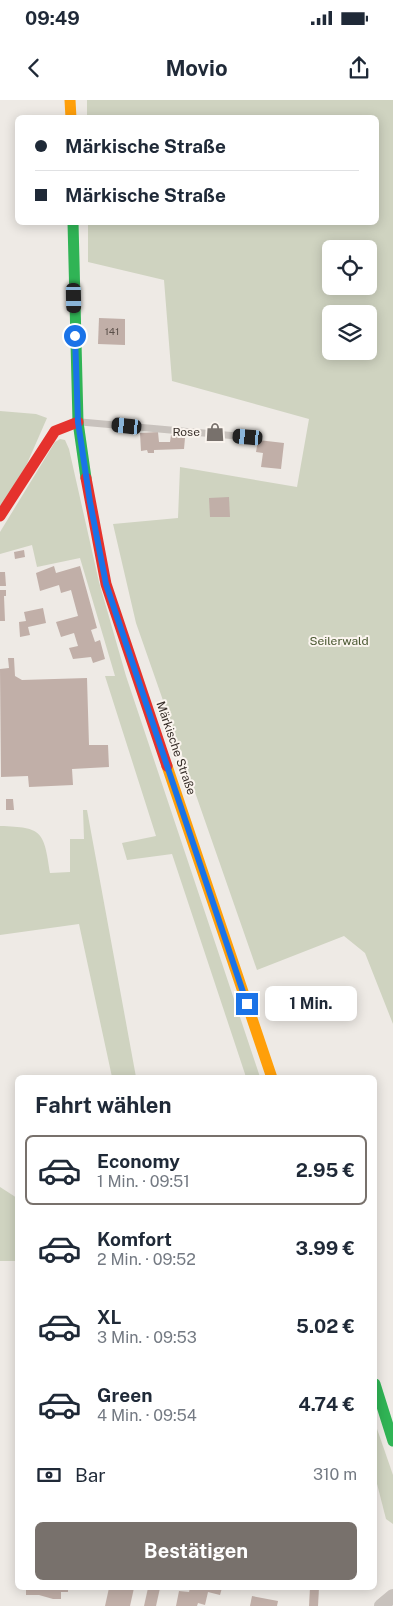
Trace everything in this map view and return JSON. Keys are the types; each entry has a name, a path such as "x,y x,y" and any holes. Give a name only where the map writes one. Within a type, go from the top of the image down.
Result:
{"main road":[{"path":"70,100 70,115"},
{"name":"Märkische Straße","path":"73,225 78,422 90,502 106,584 271,1075"},
{"path":"0,516 55,431 78,422"},
{"path":"377,1390 393,1441"}],"street":[{"path":"381,1606 393,1596"}],"lane":[{"path":"78,422 248,437"}],"green space":[{"name":"Seilerwald","path":"87,100 393,100 393,1024 365,953 344,936 257,970 136,623 113,524 178,518 180,467 297,487 309,419 172,381 164,280 88,262 88,225 379,225 379,115 87,115"},
{"path":"0,411 36,414 47,418 26,466 0,508"},
{"path":"60,439 65,440 69,449 99,582 126,676 259,1075 245,1075 172,854 127,860 122,843 156,836 105,676 115,676 80,558 37,567 32,545 0,554 0,532 55,442"},
{"path":"83,810 87,810 136,1075 112,1075 79,924 0,935 0,826 25,828 39,834 46,848 50,873 70,872 70,839 84,839"},
{"path":"0,1187 15,1197 15,1261 0,1261"},
{"path":"377,1429 393,1475 393,1524 386,1519 377,1484"}],"building":[{"path":"99,318 125,319 125,345 98,344"},
{"path":"158,432 159,442 170,442 171,435 185,438 184,449 154,450 154,453 148,453 147,450 141,451 140,433"},
{"path":"258,440 284,443 281,469 261,467 263,453 256,452"},
{"path":"229,497 230,517 210,517 209,498"},
{"path":"24,550 25,557 15,559 14,552"},
{"path":"54,566 56,573 80,566 97,628 91,630 95,642 100,640 105,659 93,663 91,657 73,659 69,648 78,646 74,633 61,637 56,622 78,616 71,590 61,593 59,585 40,591 36,573"},
{"path":"0,572 5,572 6,586 0,586"},
{"path":"0,590 6,590 6,596 4,596 5,621 0,621"},
{"path":"43,608 46,623 28,627 30,635 20,637 19,622 26,621 24,612"},
{"path":"8,658 14,658 15,676 22,680 87,678 89,745 108,745 109,767 72,769 73,785 29,787 28,776 1,777 0,669 9,668"},
{"path":"6,799 13,799 14,810 6,810"},
{"path":"26,1590 68,1590 68,1592 61,1592 61,1599 26,1595"},
{"path":"109,1590 134,1590 130,1606 105,1606"},
{"path":"148,1590 160,1590 156,1606 144,1606"},
{"path":"190,1590 221,1590 220,1595 208,1592 205,1605 198,1603 197,1606 176,1606 179,1591 189,1592"},
{"path":"310,1590 319,1590 318,1606 309,1606"},
{"path":"252,1596 278,1601 277,1606 250,1606"}],"traffic: fast":[{"path":"73,225 78,422 86,478"},
{"path":"377,1390 393,1441"}],"traffic: slow":[{"path":"70,100 71,115"},
{"path":"167,766 271,1075"}],"traffic: jam":[{"path":"0,516 55,431 78,422"},
{"path":"86,478 106,584 167,766"}],"place":[{"name":"Rose","path":"215,432"}],"route":[{"path":"75,336 78,422 90,502 106,584 247,1004"}]}
